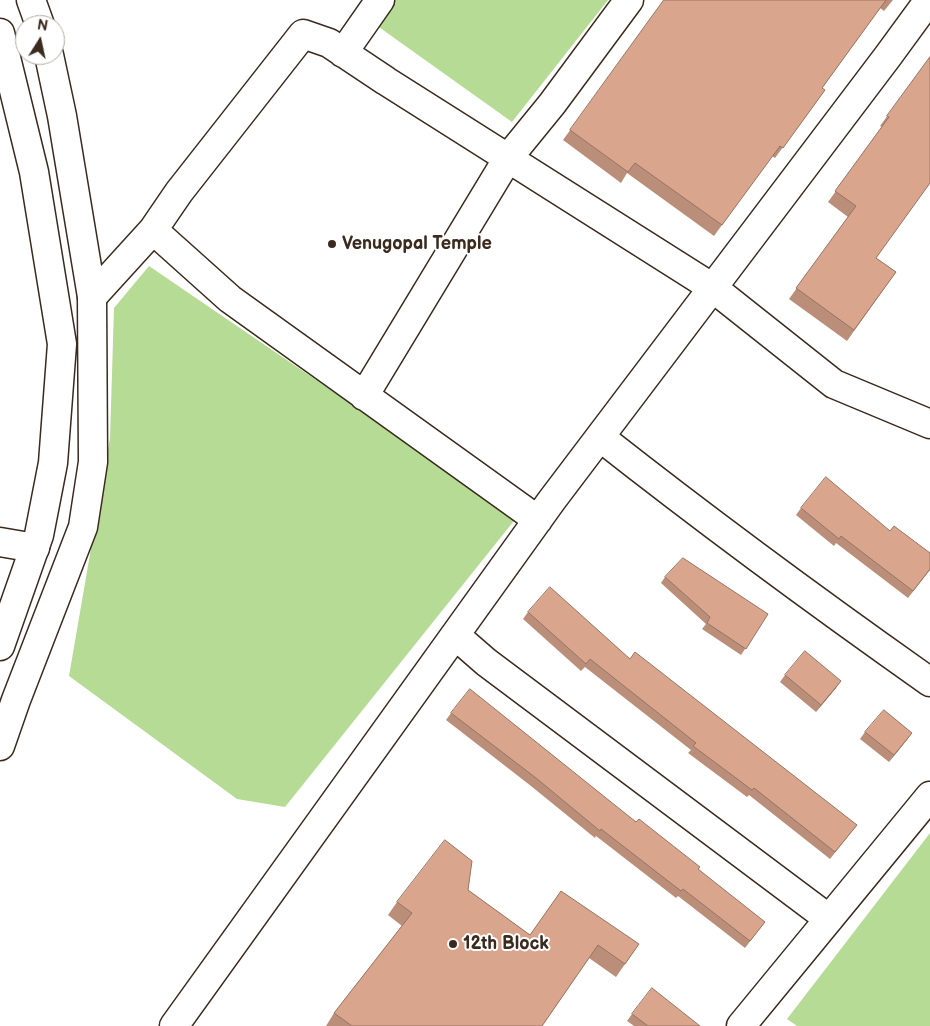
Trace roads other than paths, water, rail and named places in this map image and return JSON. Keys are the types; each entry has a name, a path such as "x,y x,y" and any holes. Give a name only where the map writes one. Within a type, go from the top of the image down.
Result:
{"street":[{"path":"30,0 36,15"},
{"path":"344,53 380,0"},
{"path":"364,396 508,158 552,104 629,0"},
{"path":"174,1026 538,520 929,0"},
{"path":"0,33 34,172 62,344 53,463 40,534 0,646"},
{"path":"92,297 153,230 179,192 303,34 329,43 713,288 834,384 930,424"},
{"path":"0,746 83,527 94,462 92,297 62,116 51,65"},
{"path":"153,230 230,299 538,520"},
{"path":"600,437 705,520 930,682"},
{"path":"0,542 35,548"},
{"path":"455,635 486,662 829,919"},
{"path":"741,1026 930,796"}],"place":[{"name":"Venugopal Temple","path":"332,244"},
{"name":"12th Block","path":"453,944"}]}
